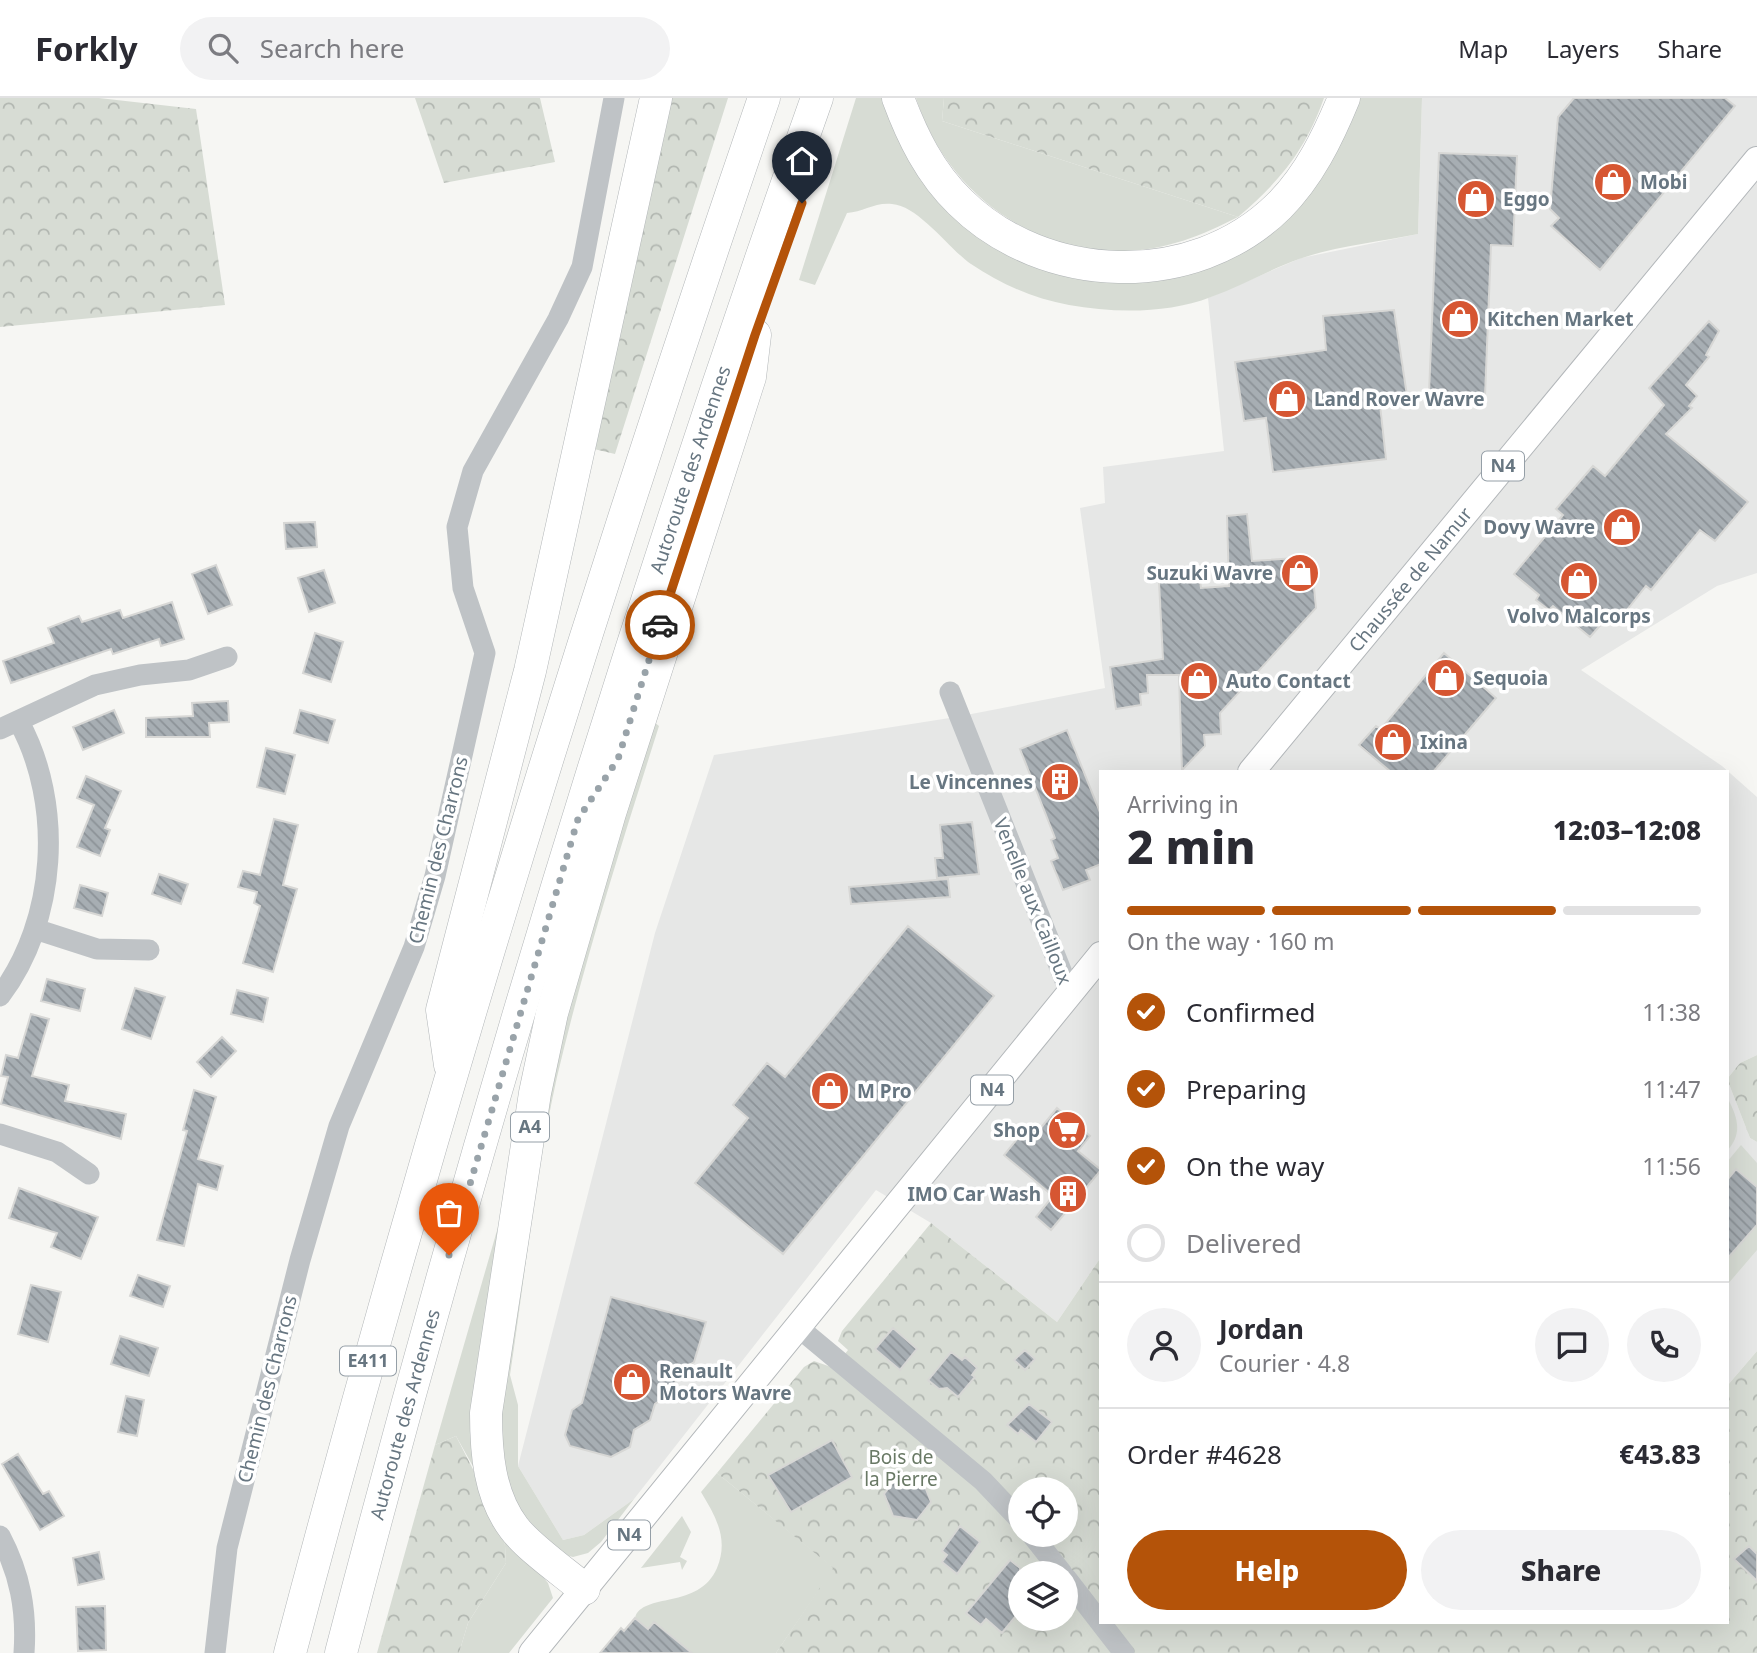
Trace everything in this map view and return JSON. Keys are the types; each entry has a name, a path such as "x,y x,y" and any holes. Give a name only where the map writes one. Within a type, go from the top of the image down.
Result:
{"highway":[{"path":"451,1071 442,1010 530,671 656,98"},
{"name":"E411","path":"290,1653 337,1472 451,1071 666,384 764,98"},
{"name":"Autoroute des Ardennes","path":"341,1653 449,1255 578,819 701,432 817,98"},
{"path":"578,819 618,759 755,335 840,98"},
{"path":"898,98 910,131 933,170 960,203 996,231 1044,255 1092,266 1135,268 1180,261 1216,246 1245,231 1278,207 1304,176 1329,136 1344,98"},
{"name":"A4","path":"584,1589 514,1528 496,1490 486,1459 486,1413 535,1093 552,1013 610,813 750,377 755,335"}],"main road":[{"name":"Chaussée de Namur","path":"1253,770 1757,160"},
{"name":"N4","path":"532,1653 1099,957"}],"street":[{"name":"Chemin des Charrons","path":"215,1653 227,1549 300,1260 339,1126 414,947 435,876 485,653 463,588 457,527 473,471 558,319 582,267 614,98"},
{"path":"0,996 35,929 45,887 49,833 35,755 9,726 95,685 140,675 189,670 227,657"},
{"name":"Venelle aux Cailloux","path":"950,692 1070,993"},
{"path":"35,929 97,949 149,950"},
{"path":"0,1134 57,1152 89,1174"},
{"path":"799,1328 983,1481 1008,1507"},
{"path":"1,1541 16,1570 24,1602 24,1653"},
{"path":"1041,1547 1053,1561"},
{"path":"1078,1594 1099,1621"},
{"path":"1102,1624 1124,1653"}],"shaded area":[{"path":"1422,98 1757,98 1757,573 1717,586 1581,670 1727,770 1099,770 1099,1260 1057,1322 931,1223 876,1190 634,1499 584,1535 563,1540 518,1466 655,933 714,755 956,717 1105,688 1080,508 1105,503 1103,467 1224,451 1208,298 1301,258 1418,234"},
{"path":"1729,772 1757,797 1757,1055 1740,1063 1729,1077"},
{"path":"1729,1084 1750,1138 1757,1142 1757,1351 1729,1384"}],"green space":[{"path":"0,98 99,98 196,109 225,305 0,327"},
{"path":"415,98 540,98 555,162 444,183"},
{"path":"669,98 728,98 615,454 594,449"},
{"path":"856,98 888,98 897,126 1044,264 1222,256 1353,98 1422,98 1418,234 1313,255 1194,303 1159,309 1104,310 1056,302 1006,284 971,264 913,212 886,204 847,213 815,285 799,280"},
{"path":"916,98 944,98 942,121 1238,217 1184,240 1141,250 1090,249 1056,241 1025,228 996,210 970,187 947,161 929,131"},
{"path":"944,98 1324,98 1317,117 1290,164 1238,217 942,121"},
{"path":"653,721 659,726 592,944 557,1077 536,1188 510,1375 518,1405 518,1466 563,1540 584,1535 634,1499 601,1542 588,1553 573,1557 557,1553 533,1537 493,1456 547,1078"},
{"path":"1757,1055 1757,1142 1750,1138 1729,1084 1729,1077 1740,1063"},
{"path":"1729,1101 1737,1125 1729,1148"},
{"path":"1741,1145 1757,1163 1757,1186 1737,1169 1729,1178 1729,1160"},
{"path":"1757,1216 1757,1250 1729,1283 1729,1257 1755,1226"},
{"name":"Bois de la Pierre","path":"931,1223 1057,1322 1099,1260 1099,1624 1729,1624 1729,1384 1757,1351 1757,1653 776,1653 833,1568 717,1473 804,1367 814,1361 834,1368 848,1350 838,1341 842,1331"},
{"path":"498,1227 476,1388 484,1486 456,1436 435,1445"},
{"path":"456,1436 504,1530 506,1563 468,1623 459,1653 377,1653 435,1445"},
{"path":"717,1473 834,1568 776,1653 692,1653 655,1622 648,1629 635,1618 640,1610 648,1605 698,1590 709,1581 717,1568 722,1547 719,1528 701,1492"},
{"path":"682,1516 691,1532 680,1557 687,1561 682,1570 680,1562 641,1568"},
{"path":"504,1530 548,1583 553,1598 509,1653 459,1653 468,1623 506,1563"}],"building":[{"name":"Mobi","path":"1574,98 1725,98 1735,106 1600,270 1551,226 1559,218 1550,209 1558,117"},
{"path":"1439,153 1517,156 1513,246 1491,245 1485,396 1429,393"},
{"path":"1394,310 1408,402 1380,405 1386,459 1273,472 1266,418 1244,421 1235,362 1326,350 1323,316"},
{"path":"1709,321 1719,331 1706,355 1709,357 1686,385 1697,396 1689,406 1692,408 1666,434 1748,502 1715,541 1700,530 1651,590 1646,586 1619,620 1611,613 1590,637 1553,606 1549,610 1536,600 1539,595 1514,574 1563,515 1556,509 1593,466 1605,476 1664,405 1649,388"},
{"path":"1247,514 1252,561 1311,557 1316,608 1220,713 1221,734 1204,735 1205,746 1182,770 1179,675 1147,675 1148,693 1140,694 1141,705 1116,709 1110,667 1163,659 1159,582 1200,581 1201,588 1229,586 1227,516"},
{"path":"315,522 317,547 286,549 284,523"},
{"path":"216,565 232,605 208,614 192,574"},
{"path":"324,570 335,603 309,612 298,578"},
{"path":"172,602 184,639 161,646 159,639 113,654 111,649 11,683 3,661 54,643 48,628 79,616 82,622 120,610 123,618"},
{"path":"315,633 343,642 331,682 303,673"},
{"path":"1444,653 1496,698 1435,770 1389,770 1359,745 1376,726 1381,729"},
{"path":"228,701 229,722 209,723 210,737 146,737 146,718 193,716 192,703"},
{"path":"114,710 124,733 83,750 73,727"},
{"path":"300,710 335,720 328,743 294,733"},
{"name":"Le Vincennes","path":"1067,730 1099,810 1099,865 1086,870 1090,880 1063,890 1051,861 1058,858 1051,840 1055,838 1020,749"},
{"path":"266,748 295,755 285,794 257,787"},
{"path":"86,776 121,791 105,828 110,830 100,856 77,847 94,805 77,798"},
{"path":"274,819 298,825 283,885 297,889 273,972 243,963 260,906 254,903 257,892 238,887 243,871 260,875"},
{"path":"972,822 979,874 937,878 935,858 943,858 940,825"},
{"path":"159,874 188,884 181,904 152,894"},
{"path":"948,879 950,897 851,904 849,887"},
{"path":"80,885 108,893 102,916 74,908"},
{"name":"M Pro","path":"908,926 994,996 783,1254 695,1183 748,1118 733,1105 767,1063 785,1077"},
{"path":"47,979 85,989 80,1011 41,1001"},
{"path":"135,988 165,997 151,1039 122,1029"},
{"path":"237,990 268,998 263,1022 231,1014"},
{"path":"31,1014 49,1019 32,1076 69,1085 65,1101 126,1114 121,1139 1,1104 8,1077 1,1076 6,1055 18,1058"},
{"path":"222,1037 236,1051 211,1077 197,1062"},
{"path":"194,1090 216,1097 198,1159 223,1166 217,1190 198,1184 184,1246 157,1240 187,1131 183,1130"},
{"path":"1057,1108 1090,1136 1078,1151 1099,1168 1099,1172 1051,1230 1036,1217 1053,1196 1004,1155 1022,1133 1031,1140"},
{"path":"1736,1169 1757,1187 1757,1225 1729,1257 1729,1178"},
{"path":"19,1188 98,1217 81,1259 51,1247 57,1233 9,1218"},
{"path":"138,1275 170,1286 163,1307 130,1296"},
{"path":"31,1285 61,1292 48,1342 18,1334"},
{"name":"Renault Motors Wavre","path":"611,1297 706,1322 694,1362 678,1372 673,1392 655,1404 650,1420 634,1430 630,1447 611,1457 570,1446 565,1435 572,1410 582,1403"},
{"path":"893,1328 917,1349 900,1370 875,1349"},
{"path":"120,1336 158,1348 149,1376 111,1364"},
{"path":"1025,1350 1035,1359 1025,1370 1014,1360"},
{"path":"951,1352 962,1360 965,1357 977,1368 972,1375 975,1377 958,1397 947,1388 939,1389 928,1380"},
{"path":"126,1396 144,1400 137,1436 118,1432"},
{"path":"1029,1404 1052,1422 1036,1442 1021,1430 1018,1434 1007,1425"},
{"path":"832,1440 852,1477 791,1512 768,1475"},
{"path":"18,1454 43,1494 49,1491 64,1516 40,1530 2,1464"},
{"path":"898,1476 922,1479 931,1502 917,1520 893,1516 884,1494"},
{"path":"960,1526 980,1542 957,1574 942,1562 947,1555 942,1551"},
{"path":"1749,1546 1757,1554 1757,1581 1734,1559"},
{"path":"99,1552 104,1579 78,1585 73,1558"},
{"path":"1008,1562 1008,1626 1002,1633 986,1619 981,1625 966,1613"},
{"path":"105,1606 106,1650 78,1651 76,1607"},
{"path":"635,1618 648,1629 654,1622 692,1653 600,1653 621,1628 624,1631"}],"way so far":[{"path":"449,1255 578,819 618,759 660,625"}],"place":[{"name":"Mobi","path":"1613,182"},
{"name":"Eggo","path":"1476,199"},
{"name":"Kitchen Market","path":"1460,319"},
{"name":"Land Rover Wavre","path":"1287,399"},
{"name":"Dovy Wavre","path":"1622,527"},
{"name":"Suzuki Wavre","path":"1300,573"},
{"name":"Volvo Malcorps","path":"1579,581"},
{"name":"Sequoia","path":"1446,678"},
{"name":"Auto Contact","path":"1199,681"},
{"name":"Ixina","path":"1393,742"},
{"name":"Le Vincennes","path":"1060,782"},
{"name":"M Pro","path":"830,1091"},
{"name":"Shop","path":"1067,1130"},
{"name":"IMO Car Wash","path":"1068,1194"},
{"name":"Renault Motors Wavre","path":"632,1382"}],"route":[{"path":"660,625 755,335 802,203"}]}
